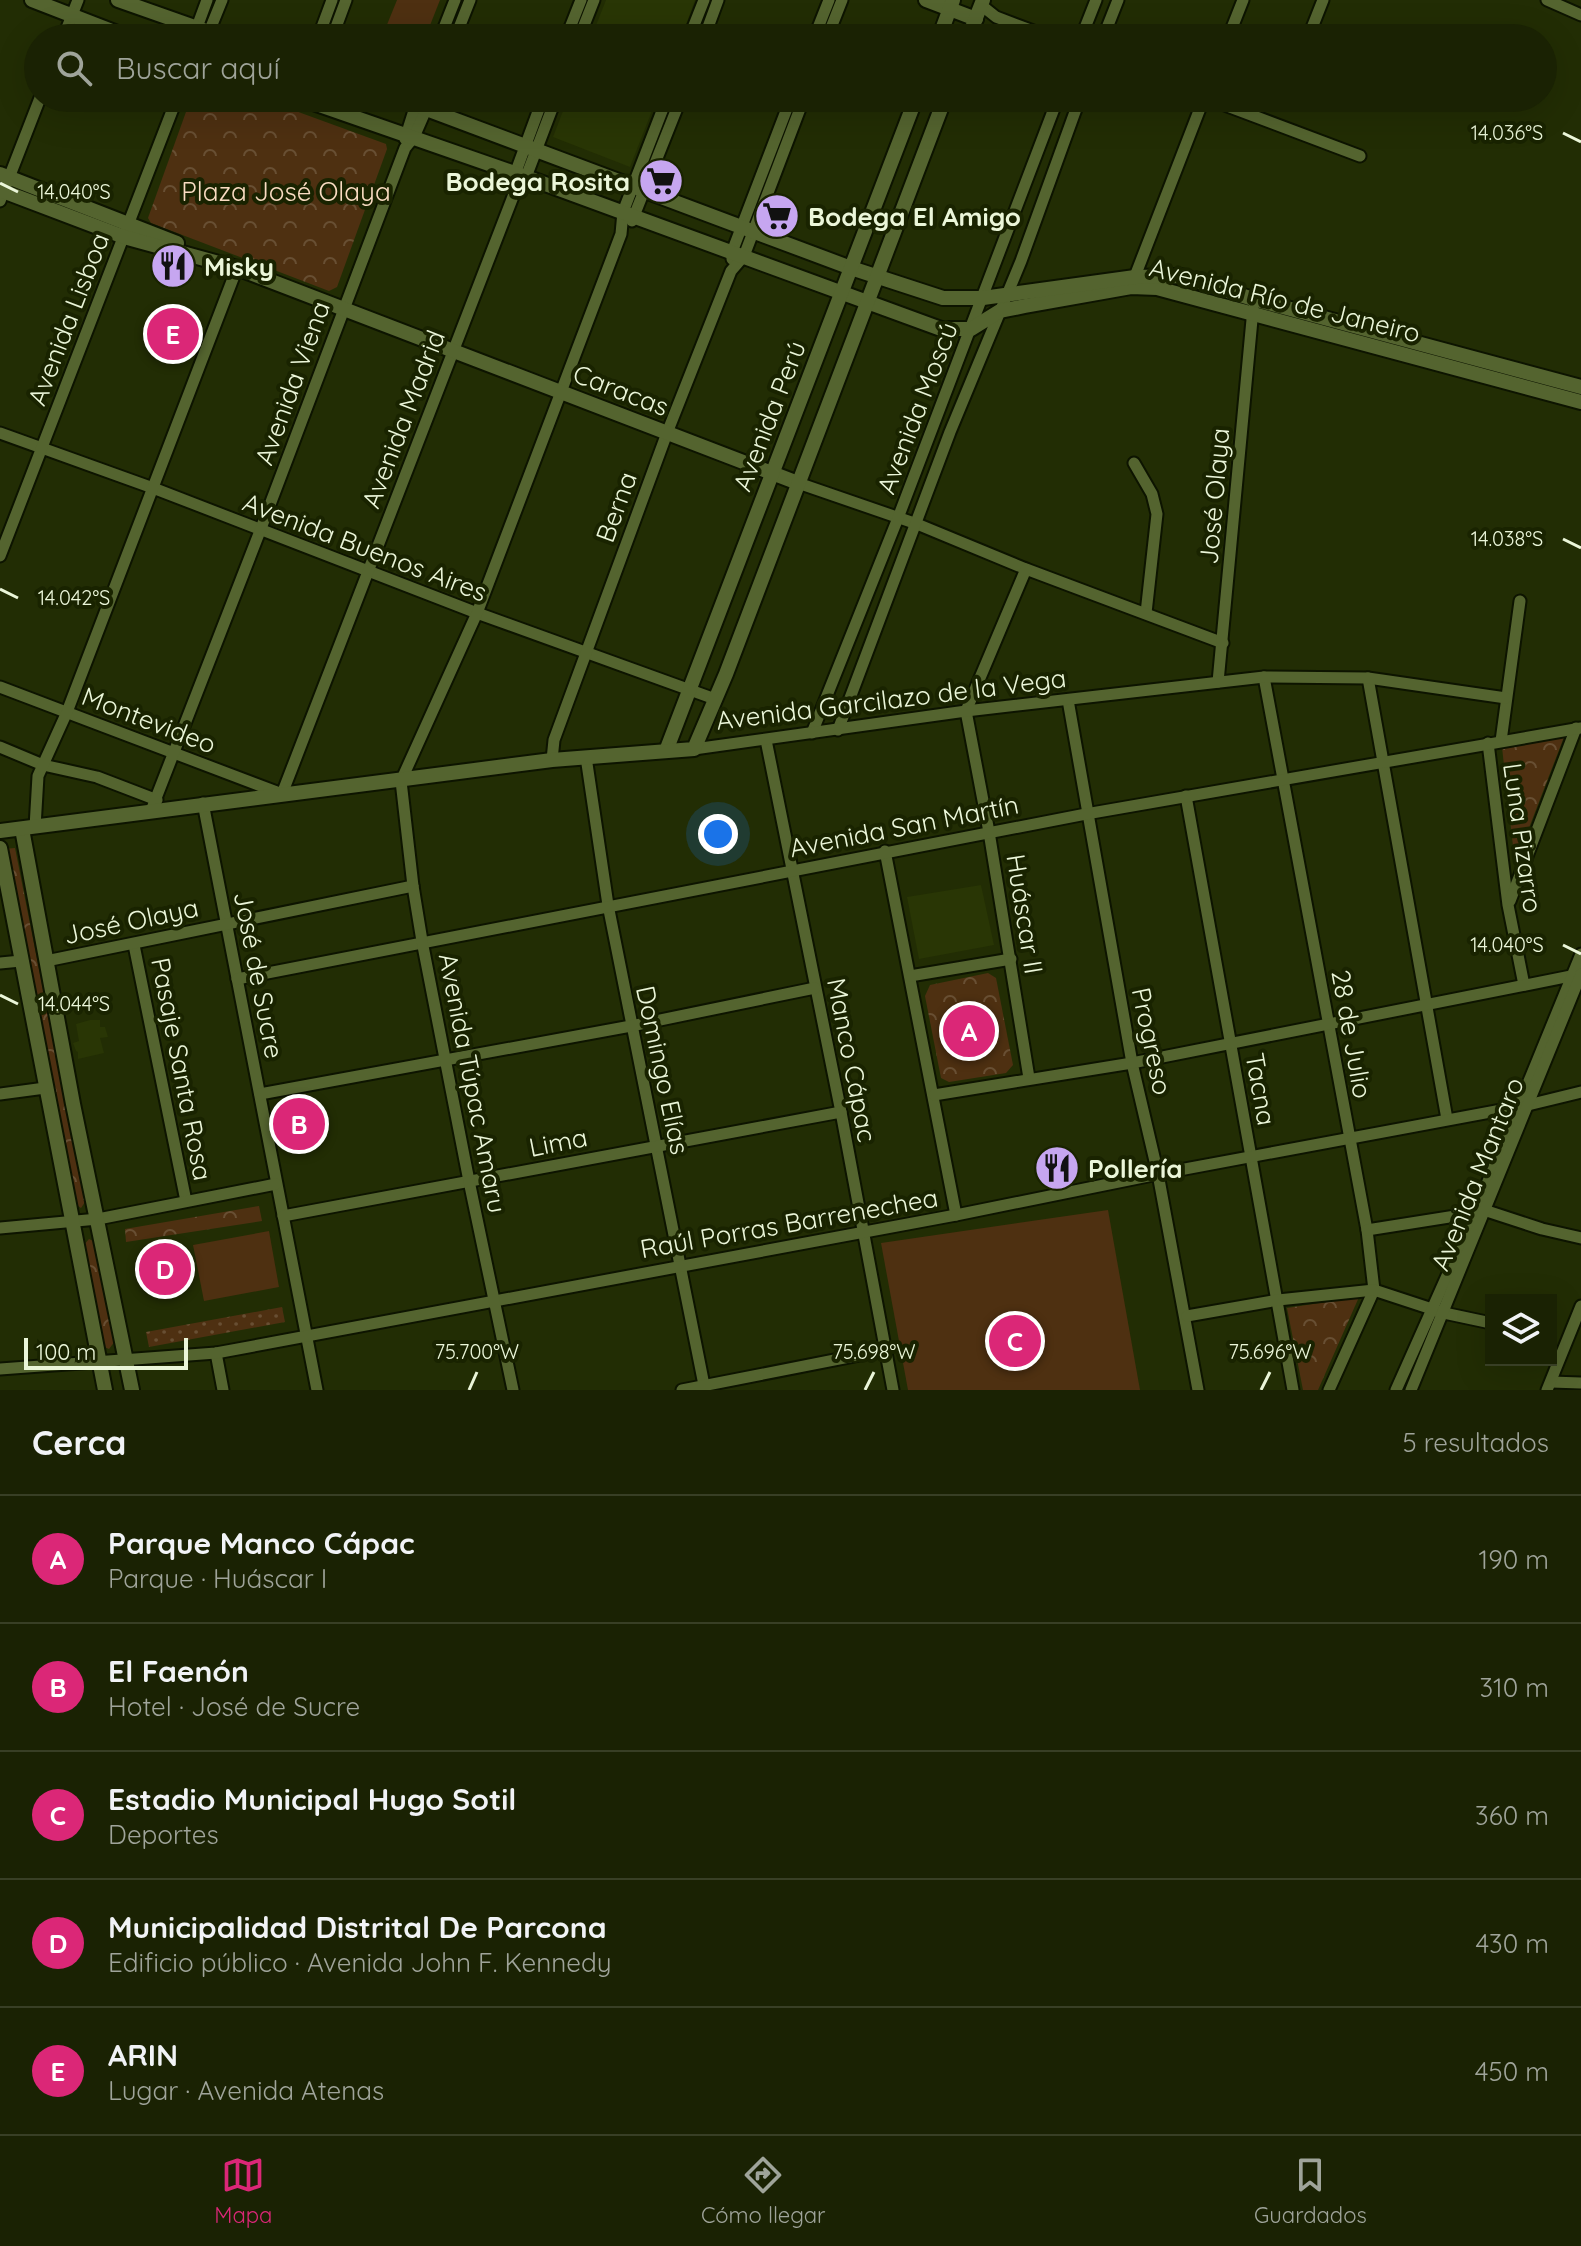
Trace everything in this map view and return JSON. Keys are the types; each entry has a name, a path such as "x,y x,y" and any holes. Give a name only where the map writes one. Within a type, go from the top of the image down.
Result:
{"street":[{"path":"32,0 93,24"},
{"path":"69,24 78,0"},
{"path":"118,0 177,24"},
{"path":"203,24 207,0"},
{"path":"208,24 222,0"},
{"path":"323,24 332,0"},
{"path":"337,24 346,0"},
{"path":"446,24 455,0"},
{"path":"461,24 470,0"},
{"path":"572,24 581,0"},
{"path":"585,24 594,0"},
{"path":"695,24 704,0"},
{"path":"709,24 718,0"},
{"path":"820,24 829,0"},
{"path":"833,24 842,0"},
{"path":"926,0 980,8"},
{"path":"963,0 1015,24"},
{"path":"1087,24 1096,0"},
{"path":"1109,24 1118,0"},
{"path":"1234,24 1243,0"},
{"path":"1314,24 1323,0"},
{"path":"1547,0 1581,15"},
{"path":"945,24 952,5"},
{"path":"2,187 34,112"},
{"name":"Avenida Lisboa","path":"0,556 172,112"},
{"path":"335,112 408,140 520,175 941,329 971,329"},
{"name":"Avenida Viena","path":"154,805 419,112"},
{"name":"Avenida Río de Janeiro","path":"447,112 851,268 943,298 983,298 1181,276 1253,306 1424,352 1581,387"},
{"name":"Avenida Madrid","path":"531,147 540,112"},
{"name":"Avenida Madrid","path":"282,794 520,175 549,112"},
{"path":"640,187 663,112"},
{"path":"401,781 477,613 621,234 675,112"},
{"path":"748,229 786,112"},
{"path":"748,229 798,112"},
{"name":"Avenida Perú","path":"666,751 911,112"},
{"name":"Avenida Perú","path":"694,749 940,112"},
{"name":"Avenida Moscú","path":"812,733 898,518 1053,112"},
{"name":"Avenida Moscú","path":"838,730 1075,112"},
{"path":"1133,282 1200,112"},
{"path":"1242,112 1360,156"},
{"name":"Caracas","path":"2,187 237,268 772,474 917,524 1026,569 1223,643"},
{"name":"Berna","path":"552,760 554,740 585,653 667,433 748,229"},
{"path":"132,1390 46,961 28,828 38,776 67,712 237,268"},
{"name":"Avenida Río de Janeiro","path":"971,329 1000,311 1133,282"},
{"name":"José Olaya","path":"1218,682 1253,306"},
{"name":"Avenida Río de Janeiro","path":"1424,352 1581,402"},
{"path":"931,428 950,432"},
{"name":"Avenida Buenos Aires","path":"0,433 715,699"},
{"path":"1134,463 1152,494 1157,514 1146,613"},
{"path":"966,711 1026,569"},
{"name":"Luna Pizarro","path":"1520,601 1506,698 1494,742 1508,905 1524,985"},
{"path":"856,624 876,631"},
{"name":"Avenida Garcilazo de la Vega","path":"28,828 154,805 203,803 401,781 552,760 694,749 966,711 1264,677 1368,678 1506,698"},
{"name":"28 de Julio","path":"1264,677 1367,1230 1374,1290"},
{"path":"1368,678 1447,1119"},
{"name":"Montevideo","path":"0,687 282,794"},
{"name":"Progreso","path":"1068,700 1132,1063 1187,1316 1198,1390"},
{"name":"Huáscar II","path":"966,711 1029,1078"},
{"path":"1508,905 1579,728"},
{"name":"Avenida San Martín","path":"237,979 885,851 1282,778 1579,728"},
{"name":"Manco Cápac","path":"766,740 893,1390"},
{"path":"0,747 43,765 97,777 154,805"},
{"name":"Domingo Elías","path":"586,757 608,905 704,1388"},
{"name":"Avenida Túpac Amaru","path":"401,781 422,941 513,1390"},
{"name":"Tacna","path":"1186,796 1293,1390"},
{"name":"José de Sucre","path":"203,803 317,1390"},
{"path":"0,831 28,828"},
{"path":"0,848 105,1390"},
{"path":"885,851 956,1215"},
{"name":"José Olaya","path":"46,961 413,886"},
{"name":"Pasaje Santa Rosa","path":"134,945 186,1201"},
{"path":"1396,1390 1439,1311 1578,975 1581,954"},
{"path":"910,976 1011,959"},
{"path":"0,963 21,961"},
{"path":"934,1095 1132,1063 1578,975"},
{"path":"260,1094 631,1026 815,988"},
{"path":"0,1094 45,1088"},
{"name":"Raúl Porras Barrenechea","path":"0,1369 216,1353 956,1215 1523,1106 1581,1092"},
{"name":"Lima","path":"283,1216 841,1112"},
{"path":"0,1228 98,1219 276,1184"},
{"path":"1367,1230 1481,1212 1581,1238"},
{"path":"1329,1390 1374,1290"},
{"path":"1187,1316 1278,1300 1374,1290 1485,1322"},
{"path":"1557,1356 1581,1306"},
{"name":"Avenida Mantaro","path":"1411,1390 1439,1311"},
{"path":"682,1390 885,1350"},
{"path":"216,1353 223,1390"},
{"path":"1554,1366 1549,1386 1581,1383"}],"shaded area":[{"path":"606,0 695,0 686,24 597,24"},
{"path":"563,112 652,112 630,167 553,137"},
{"path":"981,885 994,945 919,959 907,897"},
{"path":"100,1020 100,1027 105,1027 108,1037 100,1038 104,1053 78,1059 73,1043 79,1041 76,1024"}],"green space":[{"path":"397,0 440,0 431,24 387,24"},
{"name":"Plaza José Olaya","path":"186,112 298,112 386,144 387,149 337,287 329,291 151,223 148,218"},
{"path":"1564,737 1515,864 1502,747"},
{"path":"15,848 85,1202 81,1208 74,1203 4,849"},
{"path":"988,973 996,978 1013,1065 1006,1073 949,1082 941,1078 925,996 930,985"},
{"path":"259,1206 262,1221 126,1242 125,1229"},
{"path":"1108,1210 1140,1390 908,1390 881,1243"},
{"path":"269,1231 279,1287 204,1301 193,1245"},
{"path":"89,1239 95,1242 115,1341 109,1349 100,1345 83,1246"},
{"path":"1359,1297 1318,1390 1303,1390 1287,1308"},
{"path":"282,1307 285,1322 149,1347 146,1332"}],"place":[{"name":"Bodega Rosita","path":"661,181"},
{"name":"Bodega El Amigo","path":"777,216"},
{"name":"Misky","path":"173,266"},
{"name":"ARIN","path":"173,334"},
{"name":"Parque Manco Cápac","path":"969,1031"},
{"name":"El Faenón","path":"299,1124"},
{"name":"Pollería","path":"1057,1168"},
{"name":"Municipalidad Distrital De Parcona","path":"165,1269"},
{"name":"Estadio Municipal Hugo Sotil","path":"1015,1341"}]}
